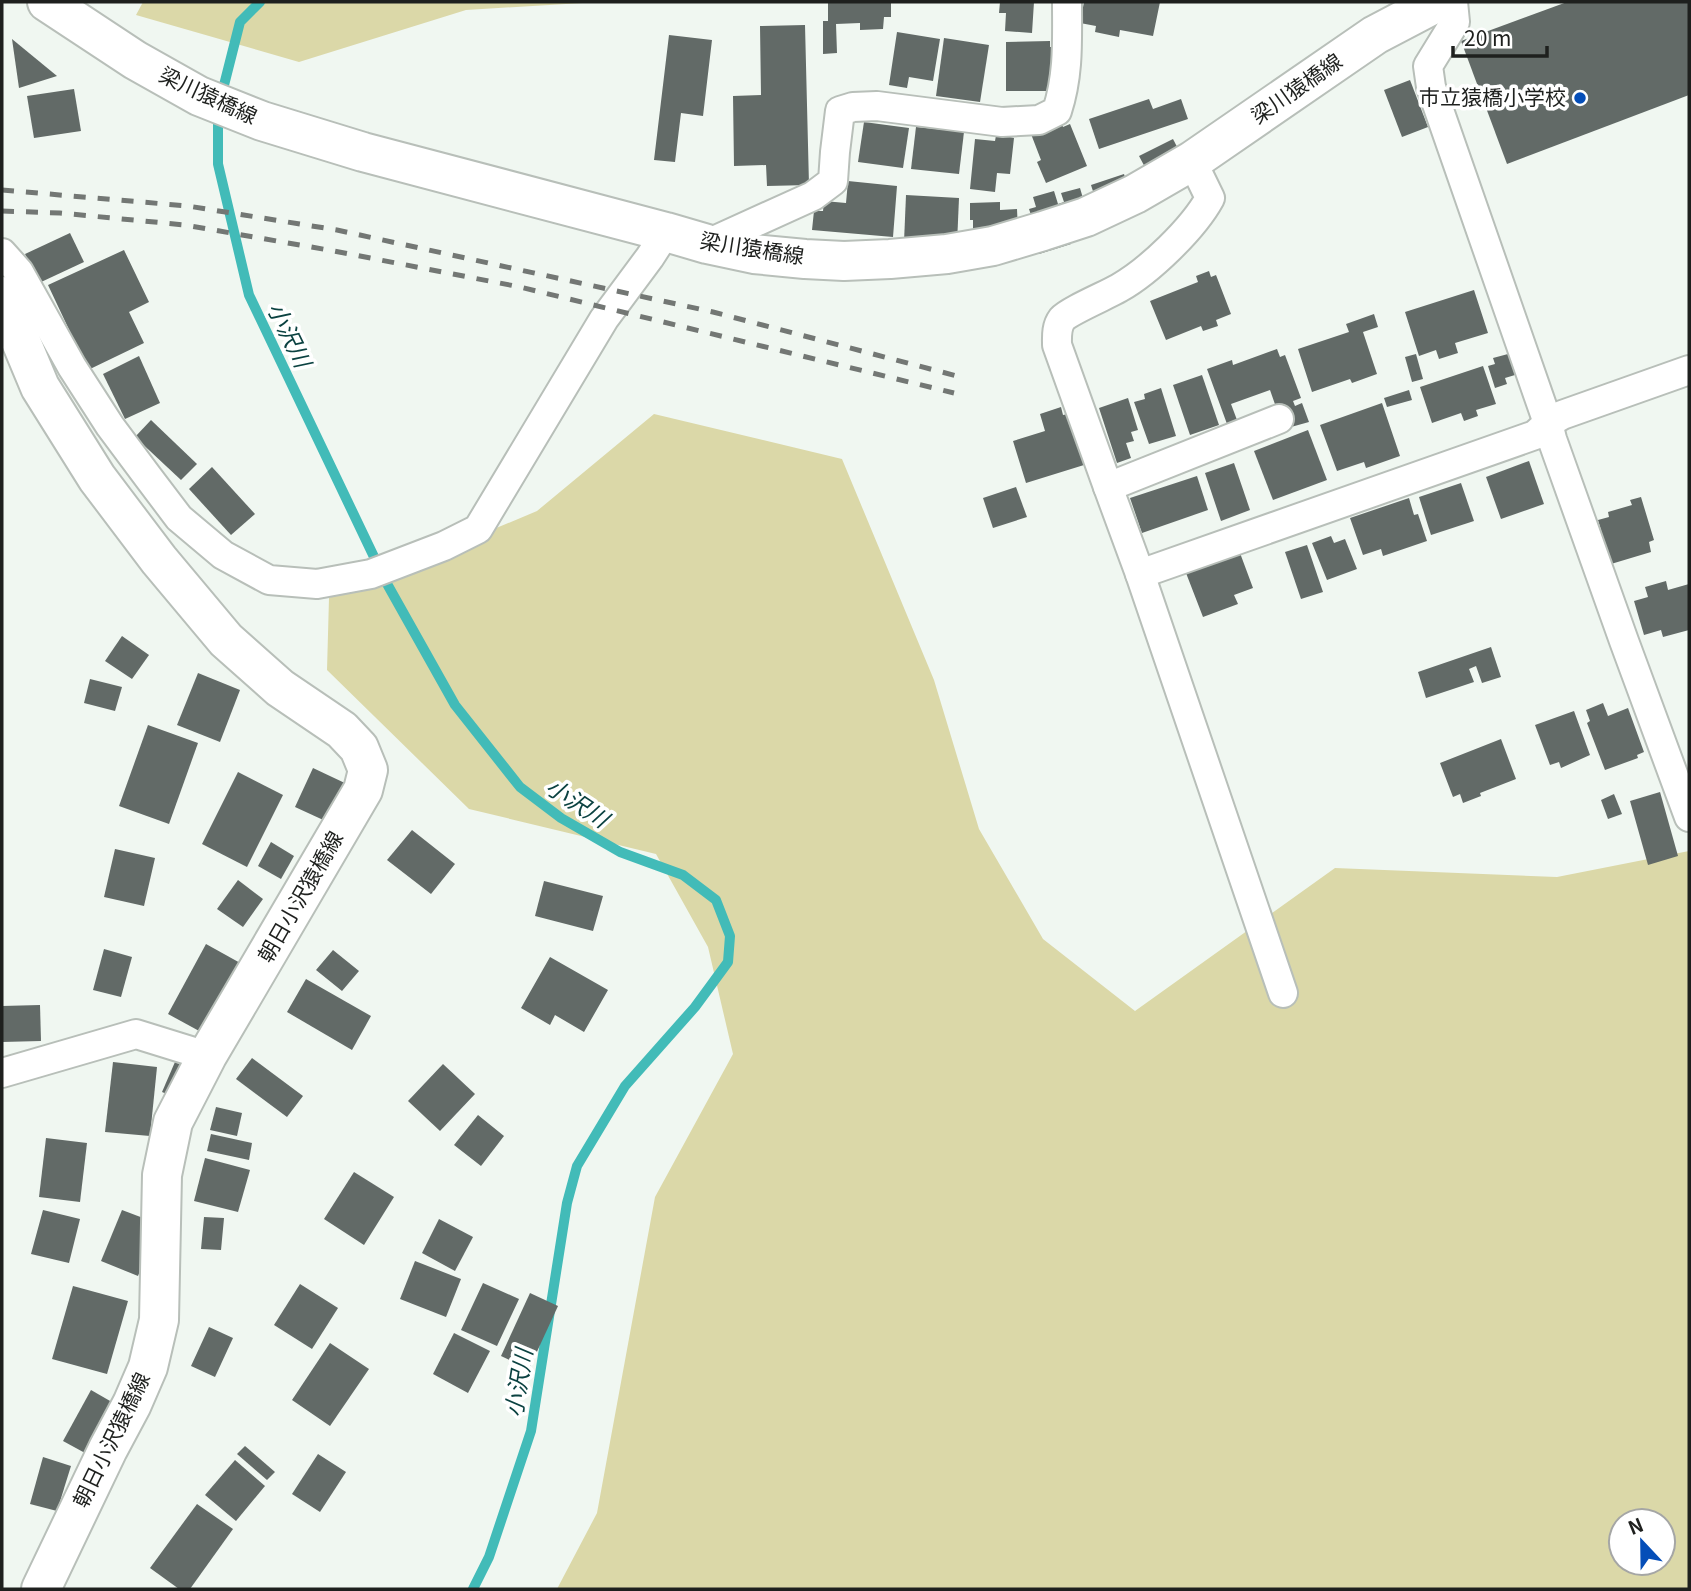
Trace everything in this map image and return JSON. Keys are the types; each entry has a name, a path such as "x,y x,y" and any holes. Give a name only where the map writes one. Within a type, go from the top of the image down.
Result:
{"main road":[{"name":"梁川猿橋線","path":"51,5 135,60 199,96 262,121 363,152 707,244 754,254 844,261 947,254 993,246 1086,217 1135,194 1192,161 1375,35 1438,2"},
{"name":"朝日小沢猿橋線","path":"2,296 40,387 97,478 151,550 226,640 280,688 342,730 359,748 368,770 363,790 207,1056 173,1122 162,1175 159,1320 148,1367 41,1589"}],"street":[{"path":"707,244 813,195 833,181 840,111 853,107 877,106 1002,122 1039,120 1057,111 1067,63 1067,2"},
{"path":"1453,2 1455,22 1428,65 1431,87 1619,629 1689,817"},
{"path":"1192,161 1210,198 1203,212 1146,270 1062,319 1056,332 1057,345 1140,574 1283,993"},
{"path":"2,253 19,272 72,368 110,426 179,518 223,555 269,580 317,584 371,574 444,547 478,529 604,319 666,232"},
{"path":"1140,574 1535,435 1562,415 1689,370"},
{"path":"1108,487 1279,419"},
{"path":"2,1073 136,1034 207,1056"}],"shaded area":[{"path":"143,2 599,2 466,10 299,62 136,15"},
{"path":"654,414 842,459 934,680 979,829 1043,939 1135,1011 1335,868 1557,877 1689,851 1689,1589 557,1589 597,1513 655,1197 733,1054 708,947 656,854 469,809 327,670 329,598 537,511"}],"building":[{"path":"828,2 891,2 891,17 884,17 883,29 860,30 860,23 836,24 837,53 823,54 823,21 828,21"},
{"path":"1000,2 1034,2 1032,33 1005,31 1006,13 999,13"},
{"path":"1084,2 1160,2 1153,36 1120,30 1119,37 1095,32 1096,26 1080,23"},
{"path":"1567,2 1689,2 1689,95 1507,164 1461,41"},
{"path":"805,25 809,185 767,186 766,165 734,166 733,96 761,95 760,26"},
{"path":"897,32 940,39 933,81 909,77 907,88 889,85"},
{"path":"669,35 712,40 703,116 681,113 675,162 654,160"},
{"path":"944,38 989,45 980,102 936,96"},
{"path":"12,39 57,76 19,88"},
{"path":"1050,41 1050,47 1054,47 1054,91 1006,91 1006,42"},
{"path":"1410,80 1428,127 1402,137 1384,90"},
{"path":"74,89 81,131 34,138 27,96"},
{"path":"1149,99 1153,109 1181,99 1188,119 1099,149 1089,119"},
{"path":"864,122 909,128 903,168 858,162"},
{"path":"1061,122 1063,127 1070,124 1087,166 1046,183 1037,162 1041,160 1031,134"},
{"path":"916,127 964,132 959,174 911,169"},
{"path":"997,130 1010,131 1010,137 1014,138 1010,174 997,173 995,192 970,189 975,139 995,141"},
{"path":"1173,139 1188,168 1155,186 1139,156"},
{"path":"1124,174 1132,199 1099,210 1091,185"},
{"path":"848,181 897,186 893,237 812,230 814,211 823,211 824,201 846,203"},
{"path":"1080,188 1087,212 1067,233 1071,244 1039,254 1027,216 1031,215 1029,209 1036,207 1033,197 1054,191 1058,204 1064,202 1061,193"},
{"path":"906,195 959,198 957,244 904,242"},
{"path":"1000,202 1000,210 1017,209 1018,232 973,235 970,203"},
{"path":"70,233 84,262 39,283 25,254"},
{"path":"124,250 149,302 129,312 144,343 88,370 48,285"},
{"path":"1209,271 1211,277 1216,275 1231,314 1216,320 1218,326 1203,331 1201,326 1166,340 1150,301 1198,282 1196,276"},
{"path":"1474,290 1488,333 1455,343 1458,353 1439,359 1436,350 1419,356 1405,312"},
{"path":"1374,314 1378,327 1363,332 1377,374 1352,383 1350,379 1312,392 1298,349 1349,332 1346,324"},
{"path":"1277,349 1280,357 1285,355 1301,398 1293,401 1295,406 1302,403 1309,422 1291,427 1284,408 1277,410 1270,390 1231,404 1237,420 1227,424 1207,369 1232,360 1233,365"},
{"path":"1416,354 1423,379 1412,382 1405,357"},
{"path":"1508,354 1515,375 1505,378 1507,384 1495,388 1488,366 1495,364 1493,358"},
{"path":"139,356 160,403 125,419 103,374"},
{"path":"1483,366 1496,404 1476,410 1478,416 1464,421 1461,413 1432,423 1420,387"},
{"path":"1202,375 1219,425 1190,435 1173,385"},
{"path":"1161,388 1176,436 1149,444 1134,402 1145,399 1144,394"},
{"path":"1409,390 1412,400 1387,407 1384,398"},
{"path":"1128,398 1138,430 1131,432 1134,441 1126,443 1131,458 1117,463 1099,408"},
{"path":"1382,403 1400,456 1366,468 1364,462 1337,471 1320,425"},
{"path":"1061,407 1063,415 1068,414 1084,465 1026,483 1013,441 1045,431 1040,414"},
{"path":"151,420 197,464 181,480 135,437"},
{"path":"1308,430 1327,480 1273,500 1254,451"},
{"path":"1529,461 1544,504 1501,519 1486,477"},
{"path":"1234,463 1250,510 1221,521 1205,473"},
{"path":"212,467 255,514 231,535 189,489"},
{"path":"1197,476 1208,510 1142,533 1130,498"},
{"path":"1461,483 1474,521 1431,535 1419,497"},
{"path":"1016,487 1027,517 993,528 983,498"},
{"path":"1641,497 1654,540 1649,542 1651,552 1611,564 1598,520 1609,517 1608,512 1632,505 1630,500"},
{"path":"1409,498 1414,515 1418,514 1427,541 1383,556 1381,549 1363,555 1350,518"},
{"path":"1331,536 1334,543 1345,539 1357,569 1327,580 1312,543"},
{"path":"1307,545 1323,592 1301,599 1285,552"},
{"path":"1240,553 1253,588 1234,595 1238,604 1203,617 1186,573"},
{"path":"1666,581 1668,590 1689,584 1689,630 1663,637 1661,630 1644,635 1634,601 1648,597 1645,587"},
{"path":"122,636 149,655 132,679 105,661"},
{"path":"1491,647 1501,677 1482,683 1476,666 1469,669 1474,682 1426,698 1418,672"},
{"path":"198,673 240,690 220,742 177,725"},
{"path":"90,679 122,687 115,711 84,703"},
{"path":"1603,703 1608,716 1628,708 1644,752 1637,755 1638,758 1605,770 1587,723 1590,721 1586,710"},
{"path":"1574,711 1590,755 1561,768 1559,762 1550,765 1535,725"},
{"path":"148,725 198,743 169,824 119,806"},
{"path":"1501,739 1516,779 1463,803 1460,794 1453,797 1440,763"},
{"path":"313,768 349,785 332,824 295,807"},
{"path":"238,772 283,795 247,867 202,844"},
{"path":"1660,792 1678,856 1648,865 1630,801"},
{"path":"1614,794 1622,814 1608,819 1601,800"},
{"path":"412,830 455,864 431,894 387,860"},
{"path":"271,842 294,856 281,879 258,866"},
{"path":"115,849 155,858 144,906 104,897"},
{"path":"238,880 263,899 243,927 217,909"},
{"path":"544,881 603,896 593,931 535,916"},
{"path":"206,944 251,969 212,1038 168,1014"},
{"path":"104,949 132,957 121,997 93,990"},
{"path":"333,950 359,971 342,991 316,970"},
{"path":"550,957 608,990 584,1032 555,1015 550,1025 521,1008"},
{"path":"306,979 371,1016 352,1050 287,1012"},
{"path":"40,1005 41,1041 2,1042 2,1006"},
{"path":"252,1058 303,1096 287,1117 236,1079"},
{"path":"113,1062 157,1067 150,1136 105,1132"},
{"path":"175,1062 200,1074 188,1103 162,1092"},
{"path":"443,1064 475,1094 440,1131 408,1101"},
{"path":"216,1107 242,1113 237,1136 210,1130"},
{"path":"478,1115 504,1136 481,1166 454,1145"},
{"path":"211,1134 252,1143 249,1160 207,1151"},
{"path":"46,1138 87,1143 80,1202 39,1197"},
{"path":"205,1158 250,1170 238,1212 194,1201"},
{"path":"354,1172 394,1197 364,1245 324,1219"},
{"path":"43,1210 80,1219 69,1263 31,1254"},
{"path":"122,1210 159,1224 138,1276 101,1261"},
{"path":"204,1217 224,1218 221,1250 201,1249"},
{"path":"439,1219 473,1237 455,1271 422,1253"},
{"path":"415,1261 461,1279 446,1317 400,1299"},
{"path":"483,1283 519,1299 497,1346 461,1330"},
{"path":"300,1284 338,1308 312,1349 274,1325"},
{"path":"73,1286 128,1301 107,1374 52,1359"},
{"path":"530,1293 558,1306 529,1369 501,1356"},
{"path":"209,1327 233,1338 215,1377 191,1366"},
{"path":"454,1333 490,1351 468,1393 433,1374"},
{"path":"330,1343 369,1369 330,1426 292,1400"},
{"path":"91,1390 124,1409 96,1459 63,1441"},
{"path":"245,1446 275,1472 267,1480 237,1454"},
{"path":"318,1454 346,1472 320,1512 292,1494"},
{"path":"43,1457 71,1466 57,1511 30,1504"},
{"path":"235,1460 265,1486 236,1521 205,1495"},
{"path":"197,1504 233,1529 190,1589 179,1589 150,1568"}],"waterway":[{"name":"小沢川","path":"221,97 240,22 260,2"},
{"name":"小沢川","path":"218,112 218,164 249,295 386,582 455,705 520,787 561,818 620,852 683,875 716,900 730,936 728,962 695,1007 625,1086 577,1166 567,1203 531,1431 489,1557 473,1589"}],"railway":[{"path":"2,190 188,206 337,230 713,312 957,376"},
{"path":"2,211 60,213 185,225 334,251 520,287 954,393"}],"place":[{"name":"市立猿橋小学校","path":"1580,98"}]}
